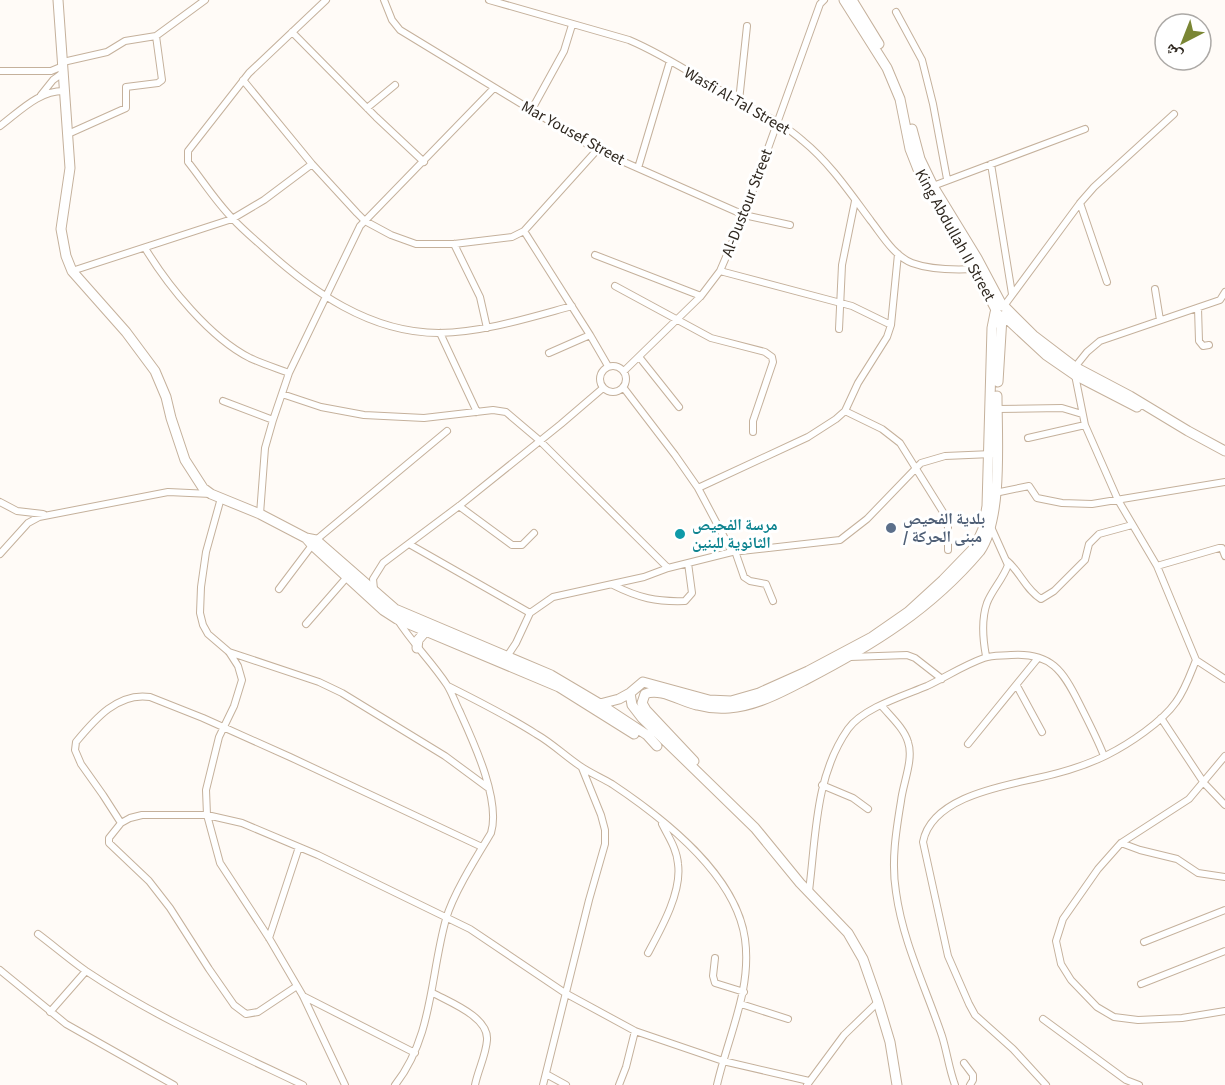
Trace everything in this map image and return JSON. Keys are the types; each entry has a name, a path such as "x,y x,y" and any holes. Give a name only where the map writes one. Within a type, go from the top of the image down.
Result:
{"street":[{"path":"58,0 70,168 62,229 66,256 72,271 126,332 155,371 162,383 185,460 196,479 216,496"},
{"path":"0,71 55,71 107,52 125,41 156,36 205,0"},
{"path":"326,0 243,80 189,147 188,162 232,219 282,264 326,297 377,321 401,328 440,333 487,328 572,306"},
{"name":"Mar Yousef Street","path":"384,0 389,15 400,30 597,150 744,215 790,225"},
{"name":"Wasfi Al-Tal Street","path":"489,0 511,3 572,26 629,40 670,62 778,122 819,156 898,254 911,263 956,270 975,269"},
{"name":"King Abdullah II Street","path":"844,0 887,68 900,99 910,149 921,177 1001,311 1019,331 1075,371 1225,457"},
{"name":"King Abdullah II Street","path":"852,0 870,28 904,95 920,159 933,186 974,252 1001,311 1075,371 1225,451"},
{"name":"Al-Dustour Street","path":"624,371 640,358 701,296 720,271 744,215 821,1"},
{"path":"896,12 922,60 947,179"},
{"path":"531,111 564,51 572,26"},
{"path":"739,102 747,26"},
{"path":"292,32 424,162"},
{"path":"68,134 126,108 126,87 158,83 162,80 156,36"},
{"path":"638,168 670,62"},
{"path":"41,96 64,67"},
{"path":"243,80 344,200 365,220 403,241 427,245 454,244 505,238 524,231 597,150"},
{"path":"367,108 395,85"},
{"path":"260,514 265,448 289,373 360,226 494,88"},
{"path":"0,126 41,96 65,91"},
{"path":"850,657 908,620 956,576 987,542 992,527 995,493 992,328 1012,294 1080,203 1094,187 1174,114"},
{"path":"933,186 1085,129"},
{"path":"72,271 232,219 264,200 312,164"},
{"path":"991,164 1012,294"},
{"path":"839,329 842,265 855,201"},
{"path":"1080,203 1107,282"},
{"path":"524,231 591,335 608,366"},
{"path":"454,244 480,297 487,328"},
{"path":"145,248 187,306 226,342 250,357 289,373"},
{"path":"698,488 808,437 845,411 867,369 883,346 891,325 898,254"},
{"path":"595,255 701,296"},
{"path":"720,271 840,302 891,325"},
{"path":"615,286 711,338 765,352 772,357 773,362 753,421 753,432"},
{"path":"1155,289 1160,320"},
{"path":"1225,292 1220,300 1100,341 1087,352 1075,371 1085,424 1118,500 1157,566 1196,660 1225,679"},
{"path":"1220,300 1225,306"},
{"path":"1198,308 1199,342 1209,345"},
{"path":"684,756 646,710 642,703 645,694 657,692 697,705 719,709 759,701 780,692 872,637 908,612 975,547 983,529 993,454 1001,311"},
{"path":"1000,336 1019,331"},
{"path":"440,333 477,412"},
{"path":"549,353 591,335"},
{"path":"640,358 679,407"},
{"path":"603,388 613,392 623,387 626,377 624,371 617,366 608,366"},
{"path":"603,388 600,376 608,366"},
{"path":"623,387 698,488 744,577 750,581 766,584 773,602"},
{"path":"376,594 372,579 378,567 459,506 603,388"},
{"path":"282,394 321,407 364,415 424,418 503,410 539,440 668,568"},
{"path":"223,401 273,420"},
{"path":"1062,408 1080,401"},
{"path":"997,409 1062,408 1082,414"},
{"path":"845,411 892,435 900,443 946,519 948,550"},
{"path":"1028,438 1085,424"},
{"path":"279,589 311,541 447,430"},
{"path":"505,660 530,614 553,597 644,577 668,568 733,552 840,540 867,519 925,461 939,457 993,454"},
{"path":"995,493 1029,486 1037,498 1062,503 1092,504 1164,494 1225,482"},
{"path":"0,554 28,523 50,514 168,492 216,496 260,514 311,541 340,560 395,609 559,687 638,736 684,756"},
{"path":"216,496 201,587 200,613 208,634 229,652 238,666 242,680 234,706 224,727 206,790 207,815 220,863 269,938 303,996 345,1085"},
{"path":"0,502 17,511 50,514"},
{"path":"459,506 512,545 522,545 534,533"},
{"path":"1006,560 1029,591 1041,599 1054,591 1085,560 1089,544 1099,534 1132,525"},
{"path":"987,656 983,639 985,611 1008,565 992,527"},
{"path":"311,541 382,610 397,619 425,632 551,675 641,731 657,746"},
{"path":"409,544 530,614"},
{"path":"1157,566 1219,548 1222,548 1225,556"},
{"path":"613,584 632,595 658,602 685,601 692,593 688,563"},
{"path":"306,624 347,577"},
{"path":"395,609 397,619 448,686 469,730 493,809 493,823 446,918 433,993 415,1053 406,1071 395,1085"},
{"path":"417,648 418,640 425,632"},
{"path":"229,652 319,682 342,693 445,756 488,788"},
{"path":"809,890 822,786 833,756 849,728 857,720 881,705 942,679 987,656 1022,654 1052,665 1069,680 1104,756"},
{"path":"600,704 619,699 639,684 648,682 709,700 738,700 850,657 907,655 915,658 942,679"},
{"path":"969,744 1038,658"},
{"path":"1046,1085 1013,1049 975,1015 969,1004 948,956 923,842 926,830 938,817 969,797 1053,774 1104,756 1135,738 1161,718 1180,696 1196,660"},
{"path":"448,686 536,734 582,768 614,786 660,821 712,869 729,895 741,921 747,955 744,992 717,1085"},
{"path":"1017,686 1042,732"},
{"path":"630,693 634,710 684,756 755,828 800,883 848,933 863,959 888,1033 897,1085"},
{"path":"121,823 81,764 75,750 76,742 86,729 112,705 138,695 150,697 224,727 482,847"},
{"path":"881,705 901,729 909,744 910,755 901,801 893,871 900,912 920,979 943,1038 955,1085"},
{"path":"1161,718 1204,783 1225,806"},
{"path":"1225,756 1204,783 1182,804 1121,843 1098,869 1060,925 1057,948 1065,972 1097,1007 1114,1017 1138,1020 1182,1018 1225,1011"},
{"path":"543,1085 605,844 601,815 582,768"},
{"path":"822,786 853,798 868,809"},
{"path":"297,986 258,1012 251,1014 241,1012 221,987 164,900 149,881 109,843 109,838 121,823 142,815 207,815 242,823 298,847 488,940 565,993 635,1030 723,1061 808,1083 844,1035 878,1002"},
{"path":"648,953 670,908 679,871 675,852 660,821"},
{"path":"1121,843 1177,859 1198,873 1225,877"},
{"path":"269,938 298,847"},
{"path":"1144,942 1225,910"},
{"path":"38,934 86,971 178,1024 303,1085"},
{"path":"1141,984 1225,951"},
{"path":"715,958 713,976 715,983 744,992"},
{"path":"0,970 66,1024 174,1085"},
{"path":"50,1012 86,971"},
{"path":"433,993 472,1015 485,1029 487,1041 475,1085"},
{"path":"303,996 415,1053"},
{"path":"741,1004 788,1020"},
{"path":"1043,1019 1126,1080 1139,1085"},
{"path":"619,1085 626,1068 635,1030"},
{"path":"964,1063 973,1075 974,1080 970,1085"},
{"path":"546,1074 566,1085"}],"place":[{"name":"بلدية الفحيص / مبنى الحركة","path":"891,528"},
{"name":"مرسة الفحيص الثانوية للبنين","path":"680,534"}]}
